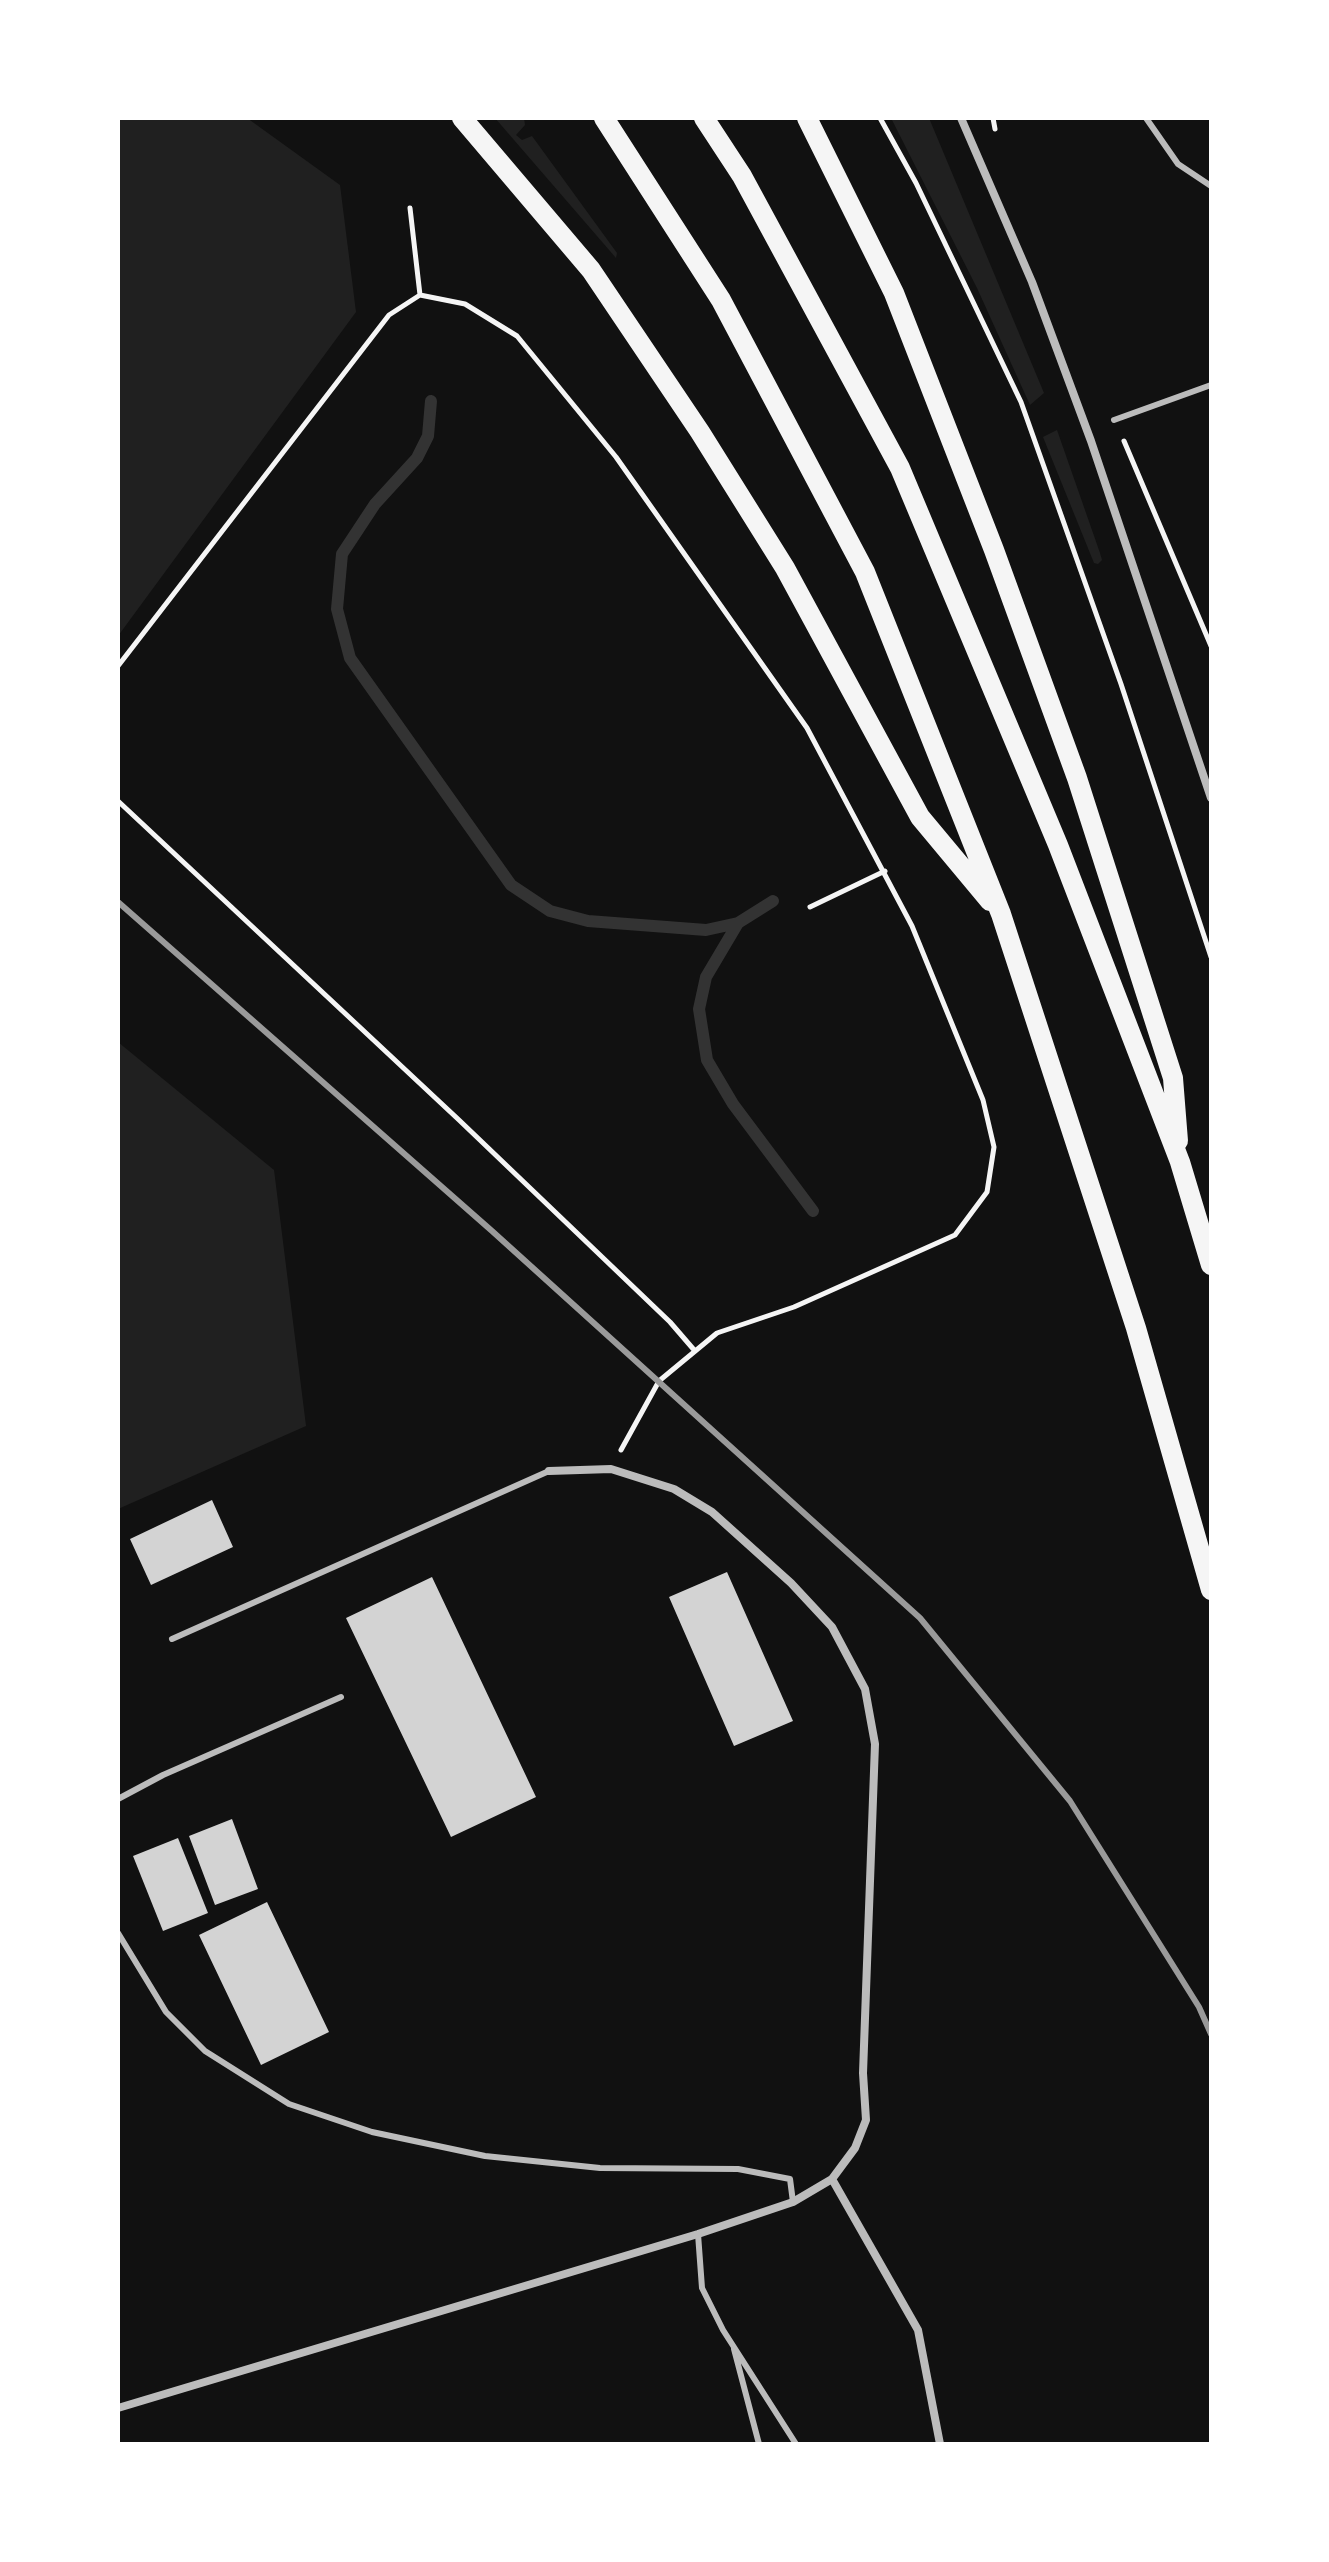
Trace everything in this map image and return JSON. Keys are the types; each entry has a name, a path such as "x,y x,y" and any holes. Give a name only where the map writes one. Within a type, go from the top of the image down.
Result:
{"main road":[{"path":"462,118 591,270 700,432 785,568 920,817 1001,914"},
{"path":"604,118 721,300 865,572 1001,914 1136,1328 1211,1590"},
{"path":"704,118 742,176 900,468 1058,845 1180,1162 1211,1265"},
{"path":"807,118 894,293 994,550 1077,778 1173,1078 1180,1162"}],"street":[{"path":"961,118 1032,282 1091,441 1211,798"},
{"path":"118,2408 698,2234 793,2202 832,2179 855,2148 866,2120 863,2073 875,1744 865,1689 832,1627 791,1583 712,1512 674,1489 611,1469 549,1471"},
{"path":"832,2179 918,2330 940,2444"}],"lane":[{"path":"1146,118 1178,164 1211,186"},
{"path":"1114,420 1211,385"},
{"path":"172,1639 549,1471"},
{"path":"118,1799 163,1775 341,1697"},
{"path":"118,1933 166,2012 205,2051 289,2104 372,2132 485,2156 600,2168 738,2169 790,2179 793,2202"},
{"path":"698,2234 702,2288 796,2444"},
{"path":"733,2342 759,2444"}],"path":[{"path":"880,118 916,183 1021,402 1121,684 1211,957"},
{"path":"993,118 1001,144"},
{"path":"410,208 420,295"},
{"path":"118,666 389,315 420,295 465,304 517,336 616,457 807,728 912,926 983,1100 994,1147 987,1192 955,1235 794,1307 717,1333 659,1381 611,1469"},
{"path":"1114,420 1211,646"},
{"path":"118,801 459,1120 670,1322 695,1351"},
{"path":"810,907 885,871"}],"shaded area":[{"path":"118,118 247,118 340,185 356,312 118,636"},
{"path":"495,118 524,118 525,125 516,135 522,140 532,136 617,253 616,258"},
{"path":"891,118 929,118 1044,393 1030,405 977,288"},
{"path":"1057,430 1100,553 1102,560 1098,564 1094,563 1043,437"},
{"path":"118,1042 274,1170 306,1426 118,1509"}],"building":[{"path":"212,1500 233,1547 151,1585 130,1539"},
{"path":"727,1572 793,1721 734,1746 669,1597"},
{"path":"432,1577 536,1797 451,1837 346,1618"},
{"path":"232,1819 258,1889 215,1905 189,1836"},
{"path":"178,1838 208,1913 163,1931 133,1856"},
{"path":"267,1902 329,2032 261,2065 199,1935"}],"waterway":[{"path":"431,401 428,436 417,458 375,504 342,554 337,609 350,658 511,885 550,911 588,921 706,930 738,923 773,901"},
{"path":"738,923 706,977 699,1009 707,1060 733,1104 813,1211"}],"railway":[{"path":"118,902 492,1231 920,1618 1070,1801 1199,2007 1211,2034"}]}
